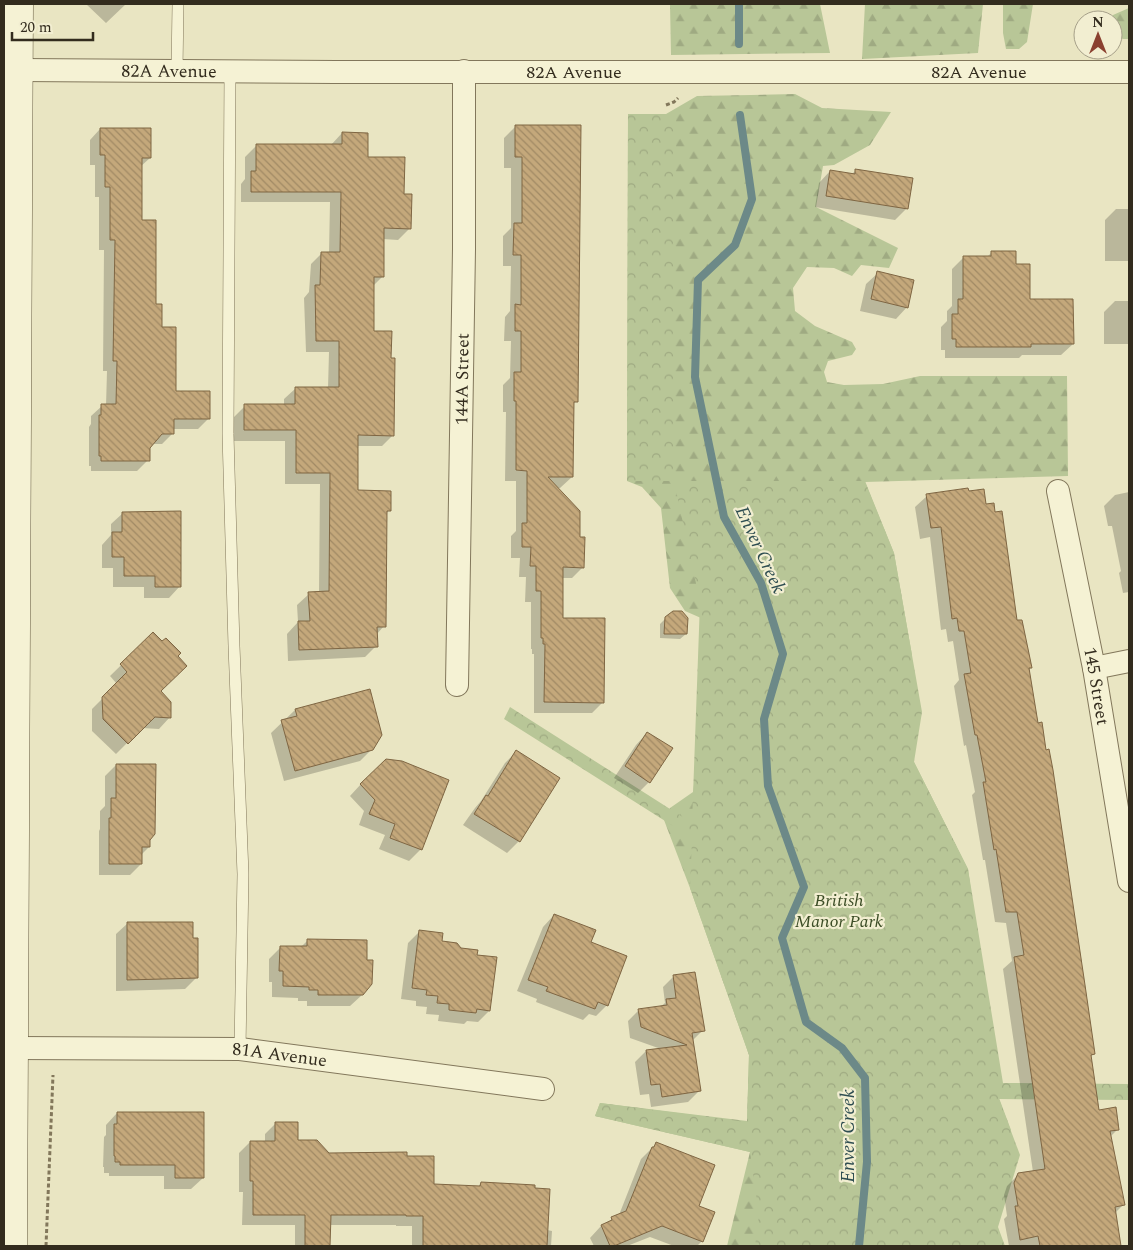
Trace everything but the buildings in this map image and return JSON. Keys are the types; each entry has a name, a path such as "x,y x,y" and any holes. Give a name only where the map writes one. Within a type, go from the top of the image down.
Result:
{"main road":[{"path":"13,1246 15,1048 11,382 20,4"}],"street":[{"name":"82A Avenue","path":"19,70 1129,72"},
{"name":"144A Street","path":"457,685 464,249 464,71"},
{"name":"145 Street","path":"1058,491 1094,668 1129,881"},
{"path":"1094,668 1129,661"},
{"name":"81A Avenue","path":"15,1048 240,1049 543,1088"}],"lane":[{"path":"177,70 178,4"},
{"path":"230,71 228,434 242,874 240,1049"}],"path":[{"path":"46,1246 53,1075"}],"green space":[{"path":"670,4 820,4 830,53 671,55"},
{"path":"865,4 983,4 978,53 862,59"},
{"path":"1003,4 1033,4 1027,42 1019,49 1006,49 1003,33"},
{"path":"1129,8 1129,39 1123,39 1123,11"},
{"name":"British Manor Park","path":"795,94 822,108 891,112 870,145 834,165 823,166 816,207 898,248 889,268 861,265 852,276 834,268 807,267 793,288 795,311 815,326 852,342 856,349 852,355 828,361 824,372 827,382 844,385 883,384 920,376 1067,376 1068,476 865,482 894,553 912,655 903,703 914,762 968,869 999,1098 1011,1130 990,1246 727,1246 750,1152 595,1116 600,1103 747,1121 749,1055 664,820 670,808 693,792 717,625 685,611 670,588 661,508 642,487 627,481 628,114 666,114 697,96"},
{"path":"628,114 676,114 674,481 627,481"},
{"name":"British Manor Park","path":"674,481 865,481 894,553 922,712 914,762 968,869 1003,1083 1129,1084 1129,1100 999,1099 1020,1155 998,1227 1005,1246 755,1246 759,1216 750,1152 595,1116 600,1103 747,1122 749,1055 690,888 692,838 504,719 510,707 692,823 700,602"}],"waterway":[{"name":"Enver Creek","path":"739,4 739,44"},
{"name":"Enver Creek","path":"740,115 752,199 735,245 698,280 695,377 724,517 761,583 783,654 764,719 768,786 804,887 782,938 806,1022 842,1048 865,1078 867,1162 859,1246"}]}
